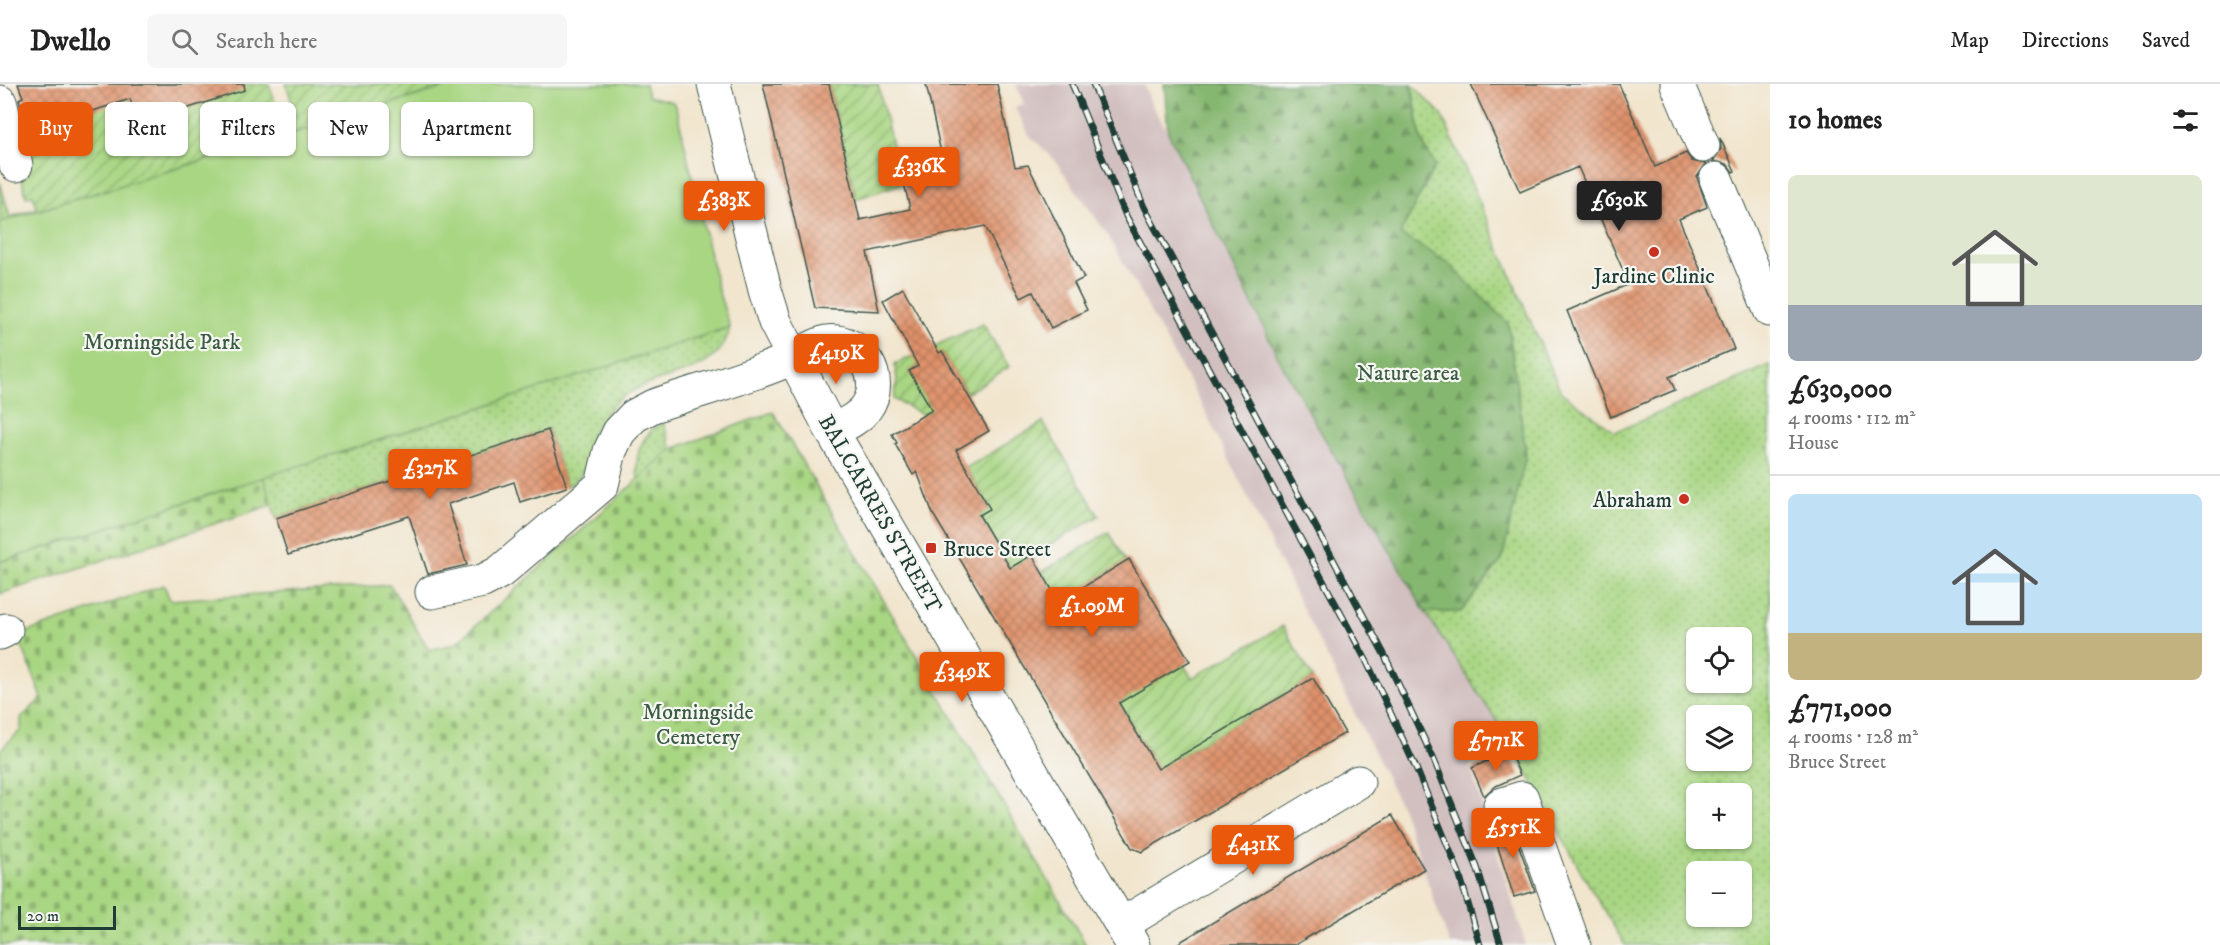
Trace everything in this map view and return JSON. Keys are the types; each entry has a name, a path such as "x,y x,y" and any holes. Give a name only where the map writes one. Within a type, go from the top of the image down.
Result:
{"street":[{"name":"BALCARRES STREET","path":"714,84 775,322 832,432 1127,935"},
{"path":"1677,84 1702,146"},
{"path":"0,102 16,165"},
{"path":"1716,179 1770,310"},
{"path":"432,592 483,581 500,572 597,490 605,479 610,451 619,432 634,416 653,406 794,358 819,344 835,342 858,351 868,363 873,378 870,401 860,414 832,432"},
{"path":"1127,935 1358,782"},
{"path":"1500,805 1522,798 1574,945"}],"shaded area":[{"path":"1016,84 1144,84 1152,106 1168,132 1282,365 1425,612 1509,740 1470,766 1526,945 1450,945 1402,809 1205,411 1108,235 1053,158 1029,135 1015,107 1024,104"}],"green space":[{"path":"173,84 269,84 275,102 200,102 200,156 218,156 0,222 0,182 10,217 37,208 33,195 26,197 11,131 18,129 18,156 93,156 93,109 105,106 105,156 188,156 188,102 179,102"},
{"path":"286,84 455,84 389,104 389,102 308,102 308,129 296,132 296,102 292,102"},
{"name":"Morningside Park","path":"455,84 645,84 648,96 673,102 718,290 730,327 0,562 0,222 218,156 296,156 296,132 308,129 308,156 389,156 389,104"},
{"path":"829,84 878,84 901,184 856,199"},
{"name":"Nature area","path":"1164,84 1411,84 1421,139 1435,166 1400,234 1447,262 1508,323 1526,455 1502,560 1461,612 1425,612 1282,365 1168,132"},
{"path":"1412,84 1442,115 1561,392 1615,432 1770,365 1770,945 1625,945 1583,875 1509,740 1425,612 1461,611 1526,455 1508,323 1400,234 1435,166 1421,139"},
{"path":"983,324 1009,367 967,393 942,352 910,371 932,410 923,415 894,399 897,380 895,364"},
{"path":"730,327 723,345 713,357 700,366 651,383 615,403 594,431 588,447 584,471 567,487 548,430 276,518 263,477"},
{"name":"Morningside Cemetery","path":"773,412 1086,945 0,945 0,750 21,730 21,718 42,698 18,635 164,585 170,600 390,585 429,650 455,644 672,449"},
{"path":"663,422 672,449 638,480 637,462 640,447 649,433"},
{"path":"1043,422 1099,516 1010,568 979,515 990,508 966,468"},
{"path":"263,477 272,505 0,594 0,562"},
{"path":"1109,532 1126,561 1099,578 1159,679 1184,665 1192,678 1283,626 1313,678 1175,759 1178,765 1161,774 1042,572"}],"building":[{"path":"18,84 244,84 245,90 208,102 200,102 200,104 188,108 188,102 131,102 130,99 121,102 105,102 105,107 93,111 93,102 20,102 19,99 23,97"},
{"path":"763,84 829,84 860,220 910,209 900,166 942,157 926,84 997,84 1015,167 1028,165 1084,278 1074,283 1087,310 1051,328 1033,292 1021,298 985,226 867,252 879,311 815,308"},
{"name":"Jardine Clinic","path":"1471,84 1619,84 1655,167 1686,153 1692,161 1706,164 1697,177 1707,207 1679,219 1734,349 1669,377 1675,390 1611,417 1567,311 1629,284 1578,167 1520,192"},
{"path":"1720,138 1735,171 1733,172 1727,164 1713,161 1721,149"},
{"path":"903,288 939,353 942,351 989,431 956,450 990,509 979,515 1010,568 1032,555 1059,602 1129,559 1190,661 1119,703 1158,769 1313,678 1345,733 1142,852 1132,848 933,514 917,472 913,475 895,444 897,443 892,434 932,410 909,371 918,366 883,300"},
{"path":"548,430 567,487 520,502 514,482 448,504 467,565 428,574 409,516 288,555 276,518"},
{"path":"1509,751 1520,775 1494,787 1484,796 1472,768"},
{"path":"1392,815 1424,869 1295,945 1175,945"},
{"path":"1510,821 1535,891 1514,897 1491,826"}],"railway":[{"path":"1072,84 1126,216 1367,662 1416,768 1459,873 1480,945"},
{"path":"1093,84 1144,207 1384,654 1434,760 1477,867 1501,945"}],"place":[{"name":"Jardine Clinic","path":"1654,252"},
{"name":"Abraham","path":"1684,499"},
{"name":"Bruce Street","path":"931,548"}]}
